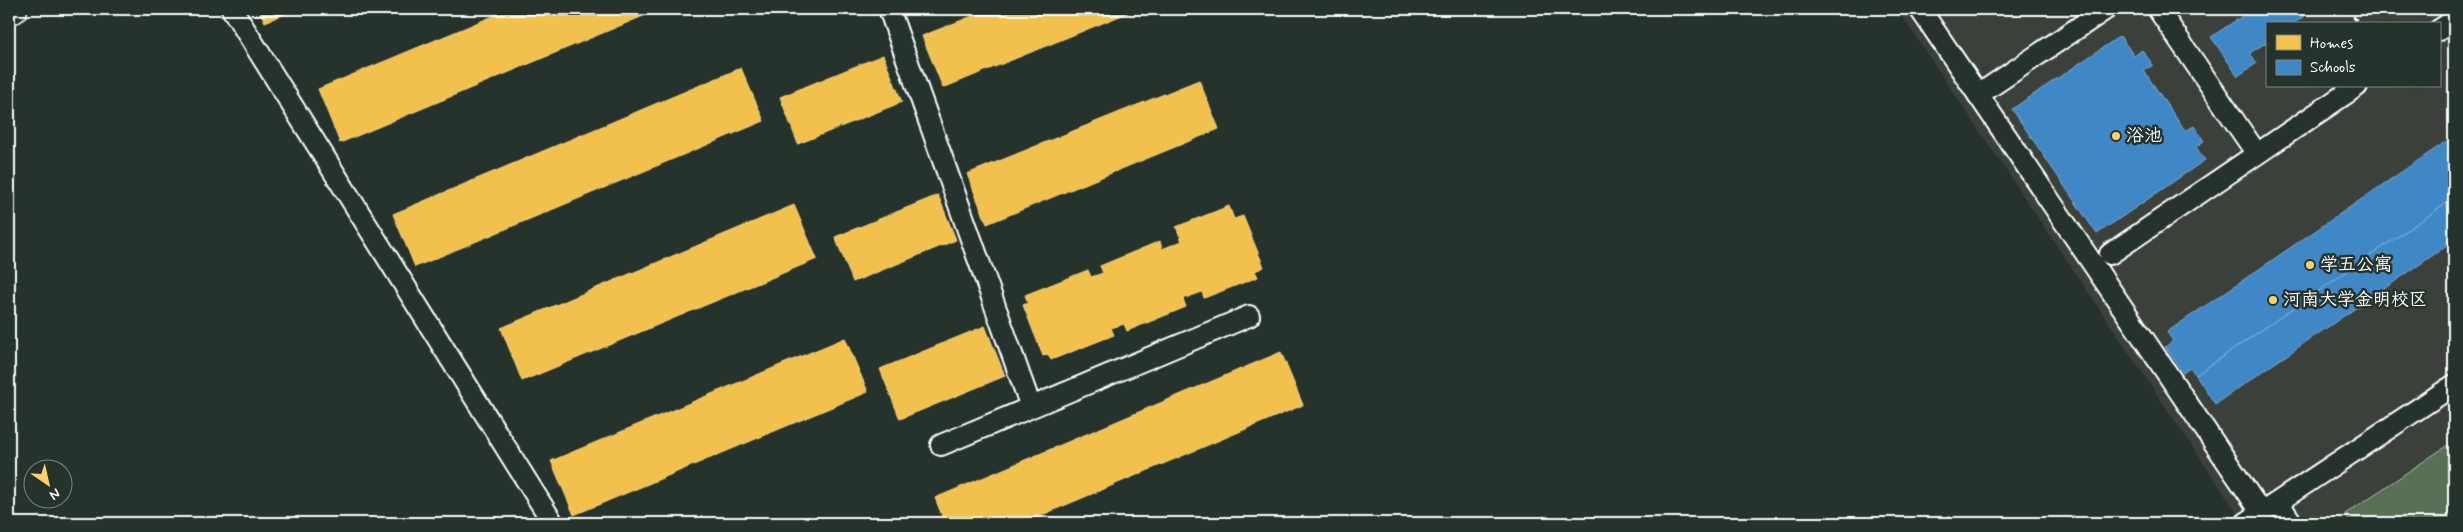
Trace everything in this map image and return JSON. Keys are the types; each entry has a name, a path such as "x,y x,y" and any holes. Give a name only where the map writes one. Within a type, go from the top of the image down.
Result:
{"street":[{"path":"9,10 14,9"}],"lane":[{"path":"232,9 553,523"},
{"path":"889,9 1031,407"},
{"path":"1920,9 2261,512 2292,523"},
{"path":"1978,95 2106,9"},
{"path":"2158,9 2257,154"},
{"path":"2440,29 2454,20"},
{"path":"2110,254 2354,88"},
{"path":"941,446 1248,316"},
{"path":"2261,512 2454,386"}],"path":[{"path":"2348,9 2358,22"}],"shaded area":[{"name":"河南大学金明校区","path":"1897,9 2454,9 2454,523 2244,523"}],"green space":[{"path":"2454,441 2454,523 2351,523 2345,514"}],"building: Homes":[{"path":"259,9 297,9 265,22"},
{"path":"510,9 660,9 340,143 318,89"},
{"path":"990,9 1137,9 943,88 922,36"},
{"path":"883,55 902,102 798,144 780,97"},
{"path":"741,68 764,121 415,267 393,214"},
{"path":"1199,80 1219,129 987,224 967,174"},
{"path":"938,195 956,240 853,282 835,237"},
{"path":"794,205 817,259 522,381 501,328"},
{"path":"1229,206 1234,219 1243,216 1264,267 1255,271 1258,277 1204,298 1202,292 1183,299 1186,307 1127,331 1124,324 1111,328 1114,335 1051,360 1048,354 1043,356 1023,305 1028,303 1025,295 1088,270 1091,277 1103,273 1100,266 1160,241 1162,249 1182,241 1176,227"},
{"path":"985,326 1005,376 900,419 880,369"},
{"path":"845,338 868,392 574,515 551,461"},
{"path":"1281,352 1303,405 1023,523 945,523 935,498"}],"building: Schools":[{"path":"2253,9 2301,9 2305,16 2296,22 2266,22 2266,43 2250,53 2257,63 2238,76 2211,37"},
{"name":"浴池","path":"2120,36 2134,56 2142,50 2153,65 2144,71 2185,131 2194,126 2204,141 2196,147 2205,160 2097,234 2012,109"},
{"name":"学五公寓","path":"2454,136 2454,198 2196,375 2190,368 2183,373 2165,347 2173,341 2167,332"},
{"path":"2454,198 2454,241 2215,404 2196,375"}],"place":[{"name":"浴池","path":"2116,136"},
{"name":"学五公寓","path":"2310,265"},
{"name":"河南大学金明校区","path":"2273,300"}]}
